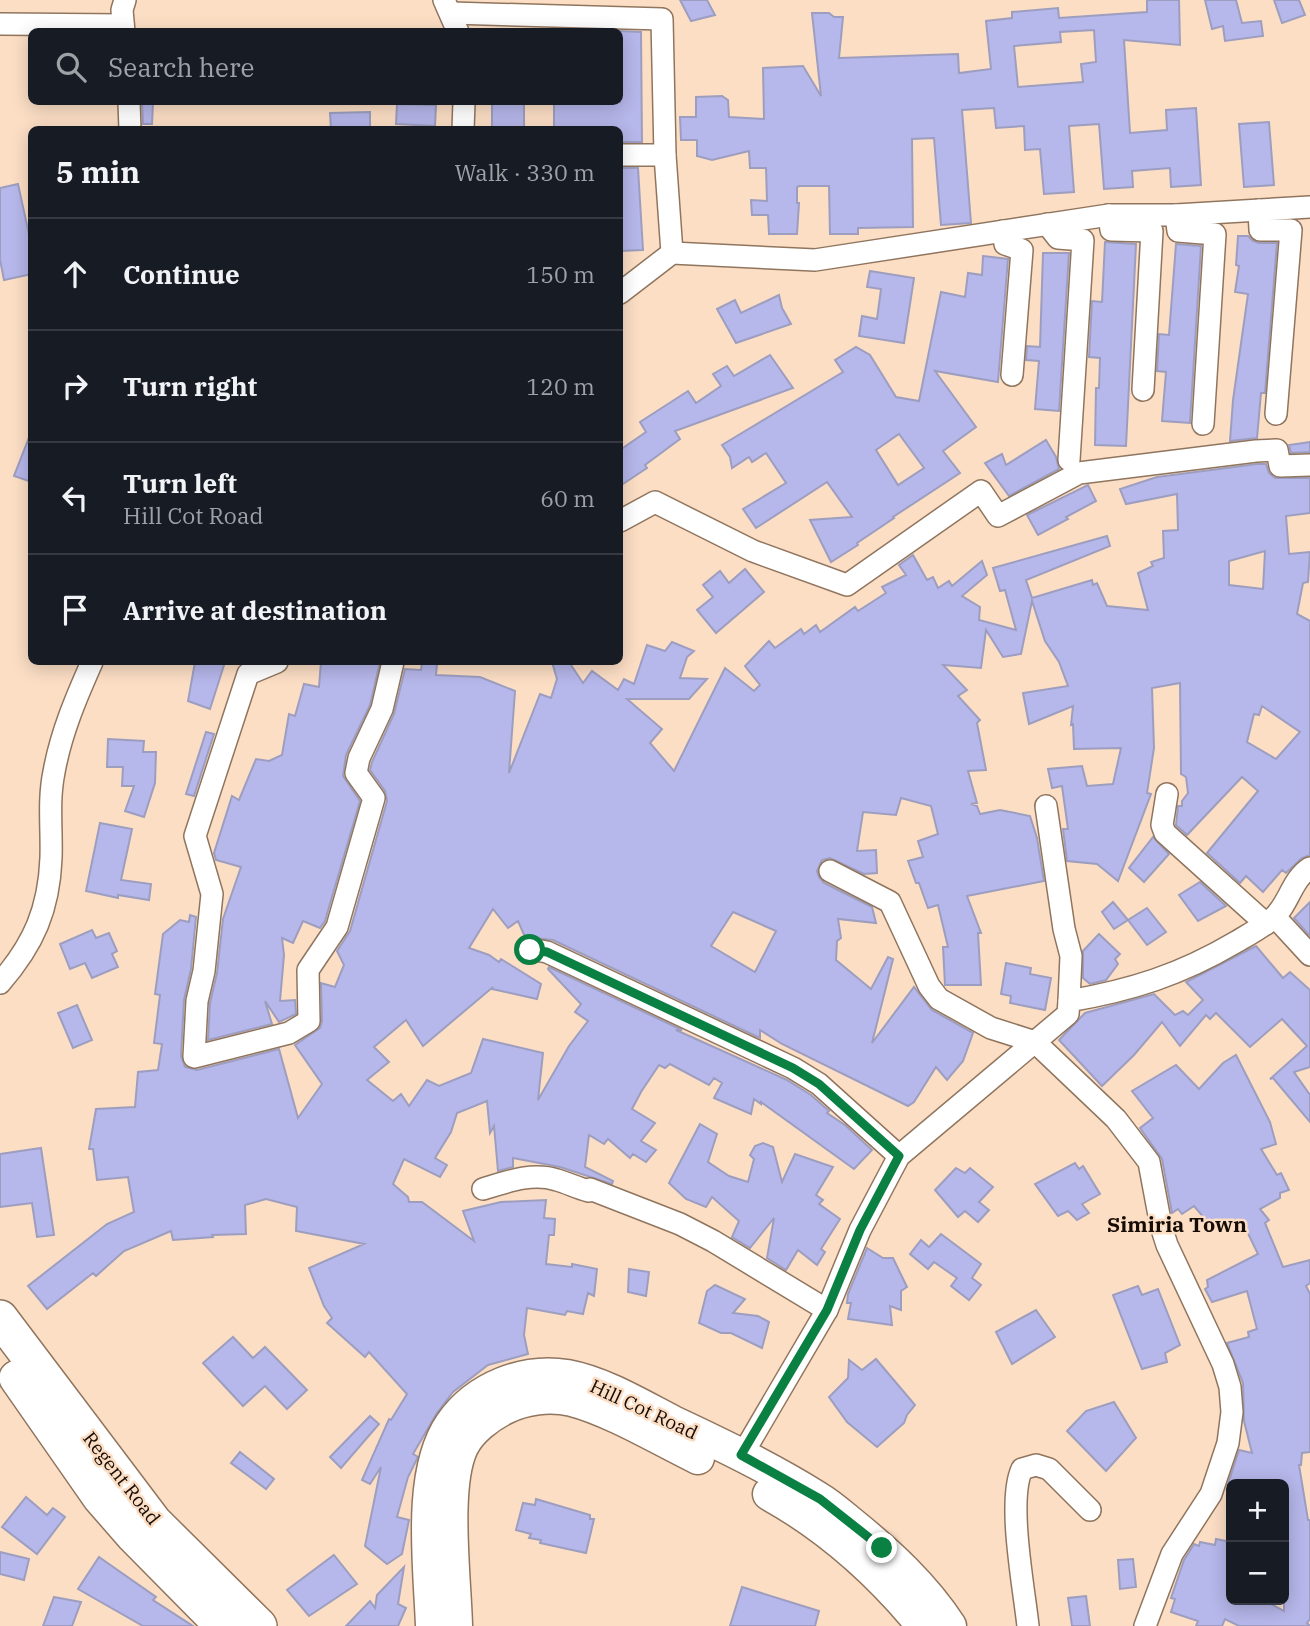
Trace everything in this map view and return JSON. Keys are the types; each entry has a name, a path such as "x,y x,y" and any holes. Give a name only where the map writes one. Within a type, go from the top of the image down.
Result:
{"main road":[{"name":"Regent Road","path":"0,1318 154,1522 259,1626"},
{"name":"Regent Road","path":"0,1356 27,1390 100,1497 134,1536 223,1626"},
{"name":"Hill Cot Road","path":"432,1626 429,1500 432,1466 450,1425 466,1406 494,1387 523,1376 567,1377 597,1386 741,1455 820,1499 882,1548 918,1584 950,1626"},
{"name":"Hill Cot Road","path":"456,1626 452,1490 456,1464 463,1445 484,1421 498,1412 514,1404 551,1398 572,1400 597,1409 736,1476 792,1507 856,1553 886,1581 923,1626"}],"street":[{"path":"0,23 124,28 122,10 125,0"},
{"path":"457,12 662,19 665,155 672,253"},
{"path":"129,105 131,126"},
{"path":"463,126 464,105"},
{"path":"623,155 665,155"},
{"path":"623,291 672,253 815,260 1109,215 1175,215 1310,207"},
{"path":"1259,209 1260,230 1291,230 1276,414"},
{"path":"1109,215 1111,230 1153,230 1143,390"},
{"path":"1175,215 1178,231 1215,234 1203,424"},
{"path":"1047,224 1058,237 1083,240 1069,460"},
{"path":"1003,231 1005,244 1022,250 1012,375"},
{"path":"623,518 654,502 753,551 847,585 981,491 998,516 1079,473 1278,450 1280,466 1310,465"},
{"path":"0,983 16,965 42,918 49,890 49,818 53,773 65,723 91,665"},
{"path":"270,665 248,674 195,836 212,894 204,971 197,1001 194,1056 217,1053 289,1033 309,1021 308,970 337,927 374,798 356,774 359,758 382,709 392,665"},
{"path":"1167,794 1162,825 1165,834 1310,955"},
{"path":"741,1455 827,1310 860,1230 899,1156 1068,1014 1071,956 1064,929 1046,806"},
{"path":"1069,1001 1117,993 1180,972 1271,920 1298,877 1310,868"},
{"path":"830,871 890,902 929,986 939,999 991,1028 1035,1042 1116,1119 1149,1162 1167,1245 1223,1364 1230,1387 1232,1412 1228,1443 1212,1494 1172,1554 1145,1626"},
{"path":"530,950 547,952 793,1068 819,1084 899,1156"},
{"path":"483,1189 523,1178 538,1177 556,1179 589,1191 590,1189 651,1212 713,1241 827,1310"},
{"path":"1028,1626 1016,1507 1017,1480 1022,1469 1036,1465 1049,1469 1090,1510"}],"building":[{"path":"680,0 707,0 715,15 691,21"},
{"path":"1147,0 1179,0 1180,45 1124,40 1130,133 1167,130 1166,110 1196,108 1201,185 1171,187 1170,168 1132,171 1133,187 1104,189 1099,124 1069,126 1074,192 1044,194 1040,149 1025,150 1024,126 996,128 994,108 962,110 971,223 941,225 934,138 912,139 913,227 858,228 858,234 830,234 829,186 799,186 797,234 769,234 768,215 752,215 751,200 767,201 766,168 750,168 749,151 712,160 697,156 697,140 681,140 680,117 696,117 696,97 722,96 728,100 729,117 764,119 763,68 803,66 821,96 812,13 829,13 834,17 843,17 839,58 958,54 959,73 991,69 986,21 1012,18 1012,12 1058,8 1059,18 1147,12","holes":["1094,30 1096,62 1081,64 1083,82 1018,87 1014,46 1061,42 1060,32"]},
{"path":"1205,0 1236,0 1242,23 1261,21 1263,36 1225,41 1223,26 1212,29"},
{"path":"1274,0 1299,0 1305,15 1282,23"},
{"path":"623,31 641,32 642,142 623,142 623,126 554,126 554,105 623,105"},
{"path":"142,105 153,105 152,124 143,124"},
{"path":"397,105 436,105 435,126 396,124"},
{"path":"492,105 524,105 524,126 492,126"},
{"path":"370,112 370,126 331,126 330,113"},
{"path":"1269,122 1274,185 1244,187 1239,124"},
{"path":"623,168 638,168 643,250 623,251"},
{"path":"18,184 28,230 28,275 4,280 0,260 0,188"},
{"path":"1238,236 1248,236 1259,243 1277,243 1265,393 1261,393 1257,438 1230,441 1248,294 1235,292 1239,266 1236,265"},
{"path":"1105,242 1136,244 1126,446 1095,445 1096,388 1099,388 1100,358 1089,357 1092,301 1102,302"},
{"path":"1176,244 1201,246 1190,423 1162,421 1166,372 1157,371 1159,334 1169,335"},
{"path":"1043,253 1069,253 1059,411 1035,409 1039,361 1026,360 1027,346 1040,347"},
{"path":"983,256 1008,259 998,382 935,371 976,427 943,451 960,473 831,562 810,520 852,517 827,482 756,528 743,509 786,483 766,453 752,462 749,457 732,468 730,457 722,445 843,372 835,360 856,347 870,355 896,397 919,401 941,292 965,297 968,273 982,275","holes":["899,434 924,468 898,485 876,450"]},
{"path":"870,271 914,278 904,343 859,336 862,316 877,319 881,289 867,287"},
{"path":"779,295 782,308 791,324 736,343 717,309 735,300 741,313"},
{"path":"770,355 793,388 675,431 680,439 645,465 647,468 623,484 623,448 646,432 640,422 688,391 696,403 721,386 713,374 727,366 734,376"},
{"path":"28,440 28,481 14,476"},
{"path":"1046,440 1056,457 1059,469 1009,496 985,463 1002,454 1006,465"},
{"path":"1310,442 1310,452 1291,453 1289,445"},
{"path":"1257,464 1266,464 1269,473 1275,478 1310,478 1310,513 1286,516 1289,554 1310,552 1308,582 1303,583 1297,614 1310,621 1310,855 1302,858 1286,873 1282,870 1263,892 1246,876 1240,883 1207,853 1258,791 1242,777 1187,835 1176,825 1178,806 1182,806 1188,793 1186,777 1181,774 1180,683 1152,688 1154,748 1147,793 1151,794 1118,881 1097,864 1067,861 1063,829 1068,829 1062,786 1052,788 1048,769 1082,766 1087,786 1113,784 1121,748 1074,749 1073,724 1071,725 1073,706 1029,724 1023,693 1068,686 1059,662 1045,641 1032,601 1021,654 1003,657 986,630 981,668 943,665 967,690 958,696 980,720 977,723 986,770 968,771 977,803 971,804 977,806 980,814 1000,810 1030,816 1037,838 1044,881 967,896 981,933 978,933 981,985 945,985 943,947 948,947 938,905 928,908 908,861 923,857 918,841 938,834 931,806 901,798 896,815 863,812 857,851 876,850 877,873 864,874 830,858 822,860 817,871 824,883 872,907 876,923 838,919 841,938 837,941 836,960 871,989 888,957 893,959 872,1043 914,987 932,1010 973,1033 963,1061 947,1080 936,1067 914,1102 908,1106 782,1044 760,1030 760,1038 553,940 525,937 518,921 508,928 493,909 469,948 489,955 499,962 501,959 541,984 537,999 492,989 493,987 423,1046 406,1020 374,1047 389,1062 367,1080 393,1101 401,1094 409,1106 427,1080 439,1086 471,1073 483,1039 543,1053 538,1100 569,1046 588,1021 575,1012 581,1004 549,967 682,1030 676,1030 787,1080 811,1095 829,1111 827,1113 845,1125 872,1150 854,1169 761,1102 754,1099 751,1114 714,1098 722,1083 714,1078 709,1085 670,1064 665,1068 659,1065 632,1109 655,1123 641,1141 656,1150 646,1162 633,1154 630,1158 608,1139 604,1144 589,1135 585,1167 613,1181 612,1184 560,1167 513,1158 513,1167 498,1171 494,1126 490,1133 487,1101 457,1113 451,1132 435,1158 447,1165 440,1177 404,1159 393,1184 408,1197 409,1202 422,1202 474,1241 463,1211 501,1202 546,1200 544,1218 555,1219 554,1235 549,1235 546,1264 572,1267 572,1264 597,1269 594,1296 588,1293 583,1314 567,1311 565,1315 527,1308 524,1335 528,1354 488,1365 453,1392 437,1413 413,1454 418,1457 408,1477 397,1517 409,1520 402,1554 387,1564 365,1546 381,1467 370,1484 362,1480 389,1419 391,1420 407,1394 369,1352 365,1357 327,1323 332,1318 324,1306 309,1268 364,1244 296,1231 297,1207 266,1199 245,1205 246,1234 173,1240 171,1231 124,1251 96,1276 93,1273 47,1309 28,1286 107,1224 134,1212 128,1177 97,1180 93,1149 89,1149 96,1109 135,1107 138,1072 158,1070 162,1044 154,1043 160,995 155,994 163,934 180,920 189,922 190,915 196,917 191,969 184,1000 181,1056 185,1067 197,1070 279,1049 298,1118 322,1084 295,1045 320,1028 321,983 335,987 344,965 337,951 350,931 387,801 385,791 370,770 394,714 405,669 421,670 422,665 437,665 436,675 480,677 515,691 509,773 540,694 551,698 557,679 553,665 571,665 583,683 592,671 618,690 624,679 634,684 647,645 665,651 672,642 694,651 687,657 680,678 707,679 689,699 627,699 662,729 650,743 674,771 725,668 754,691 760,685 745,666 769,641 775,648 801,629 804,634 816,625 820,632 855,607 858,611 886,593 882,587 906,575 899,565 913,555 927,580 933,577 938,588 949,581 952,586 982,561 987,575 962,596 980,607 979,620 1016,630 1005,590 1000,591 993,568 1107,536 1110,546 1026,580 1032,598 1092,580 1093,585 1097,583 1107,606 1148,610 1138,573 1153,566 1151,562 1164,558 1163,531 1178,530 1177,494 1126,504 1120,489 1157,477","holes":["1265,551 1263,589 1229,585 1229,561","1262,706 1300,732 1276,759 1247,742 1254,714 1259,715","733,912 776,931 755,972 711,946"]},
{"path":"1088,485 1096,501 1038,535 1027,515"},
{"path":"745,569 764,592 716,633 697,610 713,597 703,585 720,571 729,583"},
{"path":"194,665 224,665 210,709 188,701"},
{"path":"321,665 379,665 370,705 346,755 343,776 360,801 325,921 320,928 303,921 293,943 282,938 284,955 280,1001 295,1000 296,1014 279,1022 265,1001 272,1024 208,1040 210,1003 217,973 223,919 241,867 216,860 214,853 232,796 239,800 256,759 269,761 282,755 289,714 295,716 304,684 319,687"},
{"path":"206,732 214,734 194,796 186,794"},
{"path":"108,739 144,741 143,752 156,752 155,783 144,817 125,811 134,786 122,786 123,767 107,767"},
{"path":"100,823 132,829 121,880 151,884 149,900 118,895 118,898 86,891"},
{"path":"1153,837 1169,854 1144,882 1129,868"},
{"path":"1200,882 1226,906 1198,921 1179,895"},
{"path":"1113,902 1128,920 1114,929 1102,912"},
{"path":"1310,902 1310,936 1294,918"},
{"path":"1147,908 1166,932 1147,945 1128,920"},
{"path":"92,930 96,938 109,933 117,951 112,954 118,967 92,978 85,963 70,969 60,944"},
{"path":"1099,934 1120,954 1115,959 1118,964 1106,980 1090,984 1083,978 1083,951"},
{"path":"1256,946 1283,978 1290,972 1310,990 1310,1067 1294,1072 1310,1095 1310,1122 1273,1078 1270,1079 1307,1046 1282,1019 1250,1047 1216,1013 1210,1019 1206,1015 1180,1046 1162,1022 1134,1055 1102,1086 1059,1040 1085,1013 1154,994 1175,1015 1183,1011 1188,1015 1203,1000 1186,982"},
{"path":"1006,963 1031,968 1030,974 1051,978 1045,1010 1010,1003 1011,996 1001,994"},
{"path":"77,1005 92,1040 73,1048 58,1013"},
{"path":"1236,1055 1270,1122 1276,1144 1261,1149 1277,1175 1281,1173 1289,1190 1280,1193 1280,1198 1260,1209 1269,1220 1265,1223 1283,1267 1310,1260 1310,1283 1306,1286 1310,1294 1310,1452 1302,1453 1299,1465 1310,1520 1310,1619 1307,1623 1310,1626 1239,1626 1225,1619 1222,1626 1196,1626 1198,1621 1171,1612 1175,1599 1171,1598 1184,1560 1194,1544 1199,1546 1200,1542 1215,1545 1216,1539 1226,1541 1226,1605 1273,1605 1284,1611 1284,1605 1289,1605 1289,1479 1230,1479 1239,1450 1252,1453 1244,1421 1243,1383 1227,1343 1249,1337 1248,1332 1257,1329 1247,1291 1212,1302 1205,1289 1208,1287 1207,1280 1258,1254 1241,1219 1211,1231 1194,1206 1182,1214 1178,1209 1172,1213 1162,1159 1140,1128 1153,1118 1132,1091 1176,1065 1199,1089 1223,1063"},
{"path":"700,1124 717,1134 708,1162 729,1176 748,1182 754,1159 750,1155 755,1146 763,1143 773,1147 782,1182 795,1154 833,1167 816,1195 823,1200 819,1204 840,1219 821,1249 825,1252 817,1265 798,1250 786,1270 767,1258 774,1218 750,1248 732,1237 739,1221 712,1197 706,1207 686,1199 669,1183"},
{"path":"41,1148 54,1235 37,1237 32,1203 0,1207 0,1154"},
{"path":"1075,1163 1079,1169 1083,1166 1100,1194 1082,1204 1089,1213 1077,1220 1068,1211 1058,1216 1035,1184"},
{"path":"956,1168 965,1173 970,1168 993,1187 979,1202 989,1210 978,1222 965,1211 958,1217 935,1190"},
{"path":"941,1234 981,1264 972,1278 981,1285 969,1300 951,1286 957,1278 934,1262 928,1269 910,1254 921,1240 929,1247"},
{"path":"867,1248 883,1258 893,1258 907,1287 901,1291 901,1310 890,1306 892,1325 848,1319 851,1303 847,1303 848,1294"},
{"path":"629,1269 649,1272 646,1296 628,1292"},
{"path":"715,1285 745,1299 733,1313 758,1316 769,1322 762,1348 731,1333 721,1333 699,1323 707,1291"},
{"path":"1138,1286 1142,1295 1158,1289 1180,1345 1165,1353 1167,1362 1142,1369 1113,1295"},
{"path":"1036,1310 1055,1337 1012,1364 996,1332"},
{"path":"233,1337 253,1358 265,1347 307,1390 287,1409 265,1386 243,1406 203,1363"},
{"path":"876,1359 915,1405 904,1423 877,1447 847,1422 829,1397 848,1378 849,1360 862,1370"},
{"path":"1114,1402 1136,1438 1106,1471 1067,1431 1086,1411"},
{"path":"370,1416 379,1424 341,1468 330,1457"},
{"path":"240,1452 274,1479 266,1489 231,1463"},
{"path":"26,1497 47,1515 53,1508 65,1517 37,1554 2,1527"},
{"path":"536,1499 590,1515 590,1519 594,1519 586,1553 540,1543 541,1540 529,1538 531,1534 516,1530 523,1503 535,1505"},
{"path":"0,1552 29,1559 24,1580 0,1574"},
{"path":"334,1555 357,1584 309,1616 287,1590"},
{"path":"99,1557 156,1597 153,1600 193,1626 143,1626 78,1589"},
{"path":"1133,1559 1136,1587 1120,1589 1118,1560"},
{"path":"404,1567 398,1604 406,1608 398,1626 346,1626 370,1601 375,1608 377,1595"},
{"path":"742,1587 819,1611 815,1626 730,1626"},
{"path":"1086,1596 1090,1626 1072,1626 1068,1598"},
{"path":"54,1597 81,1602 72,1626 43,1626"}],"district":[{"name":"Simiria Town","path":"1177,1224"}],"route":[{"path":"530,950 547,952 793,1068 819,1084 899,1156 860,1230 827,1310 741,1455 820,1499 882,1548"}]}
